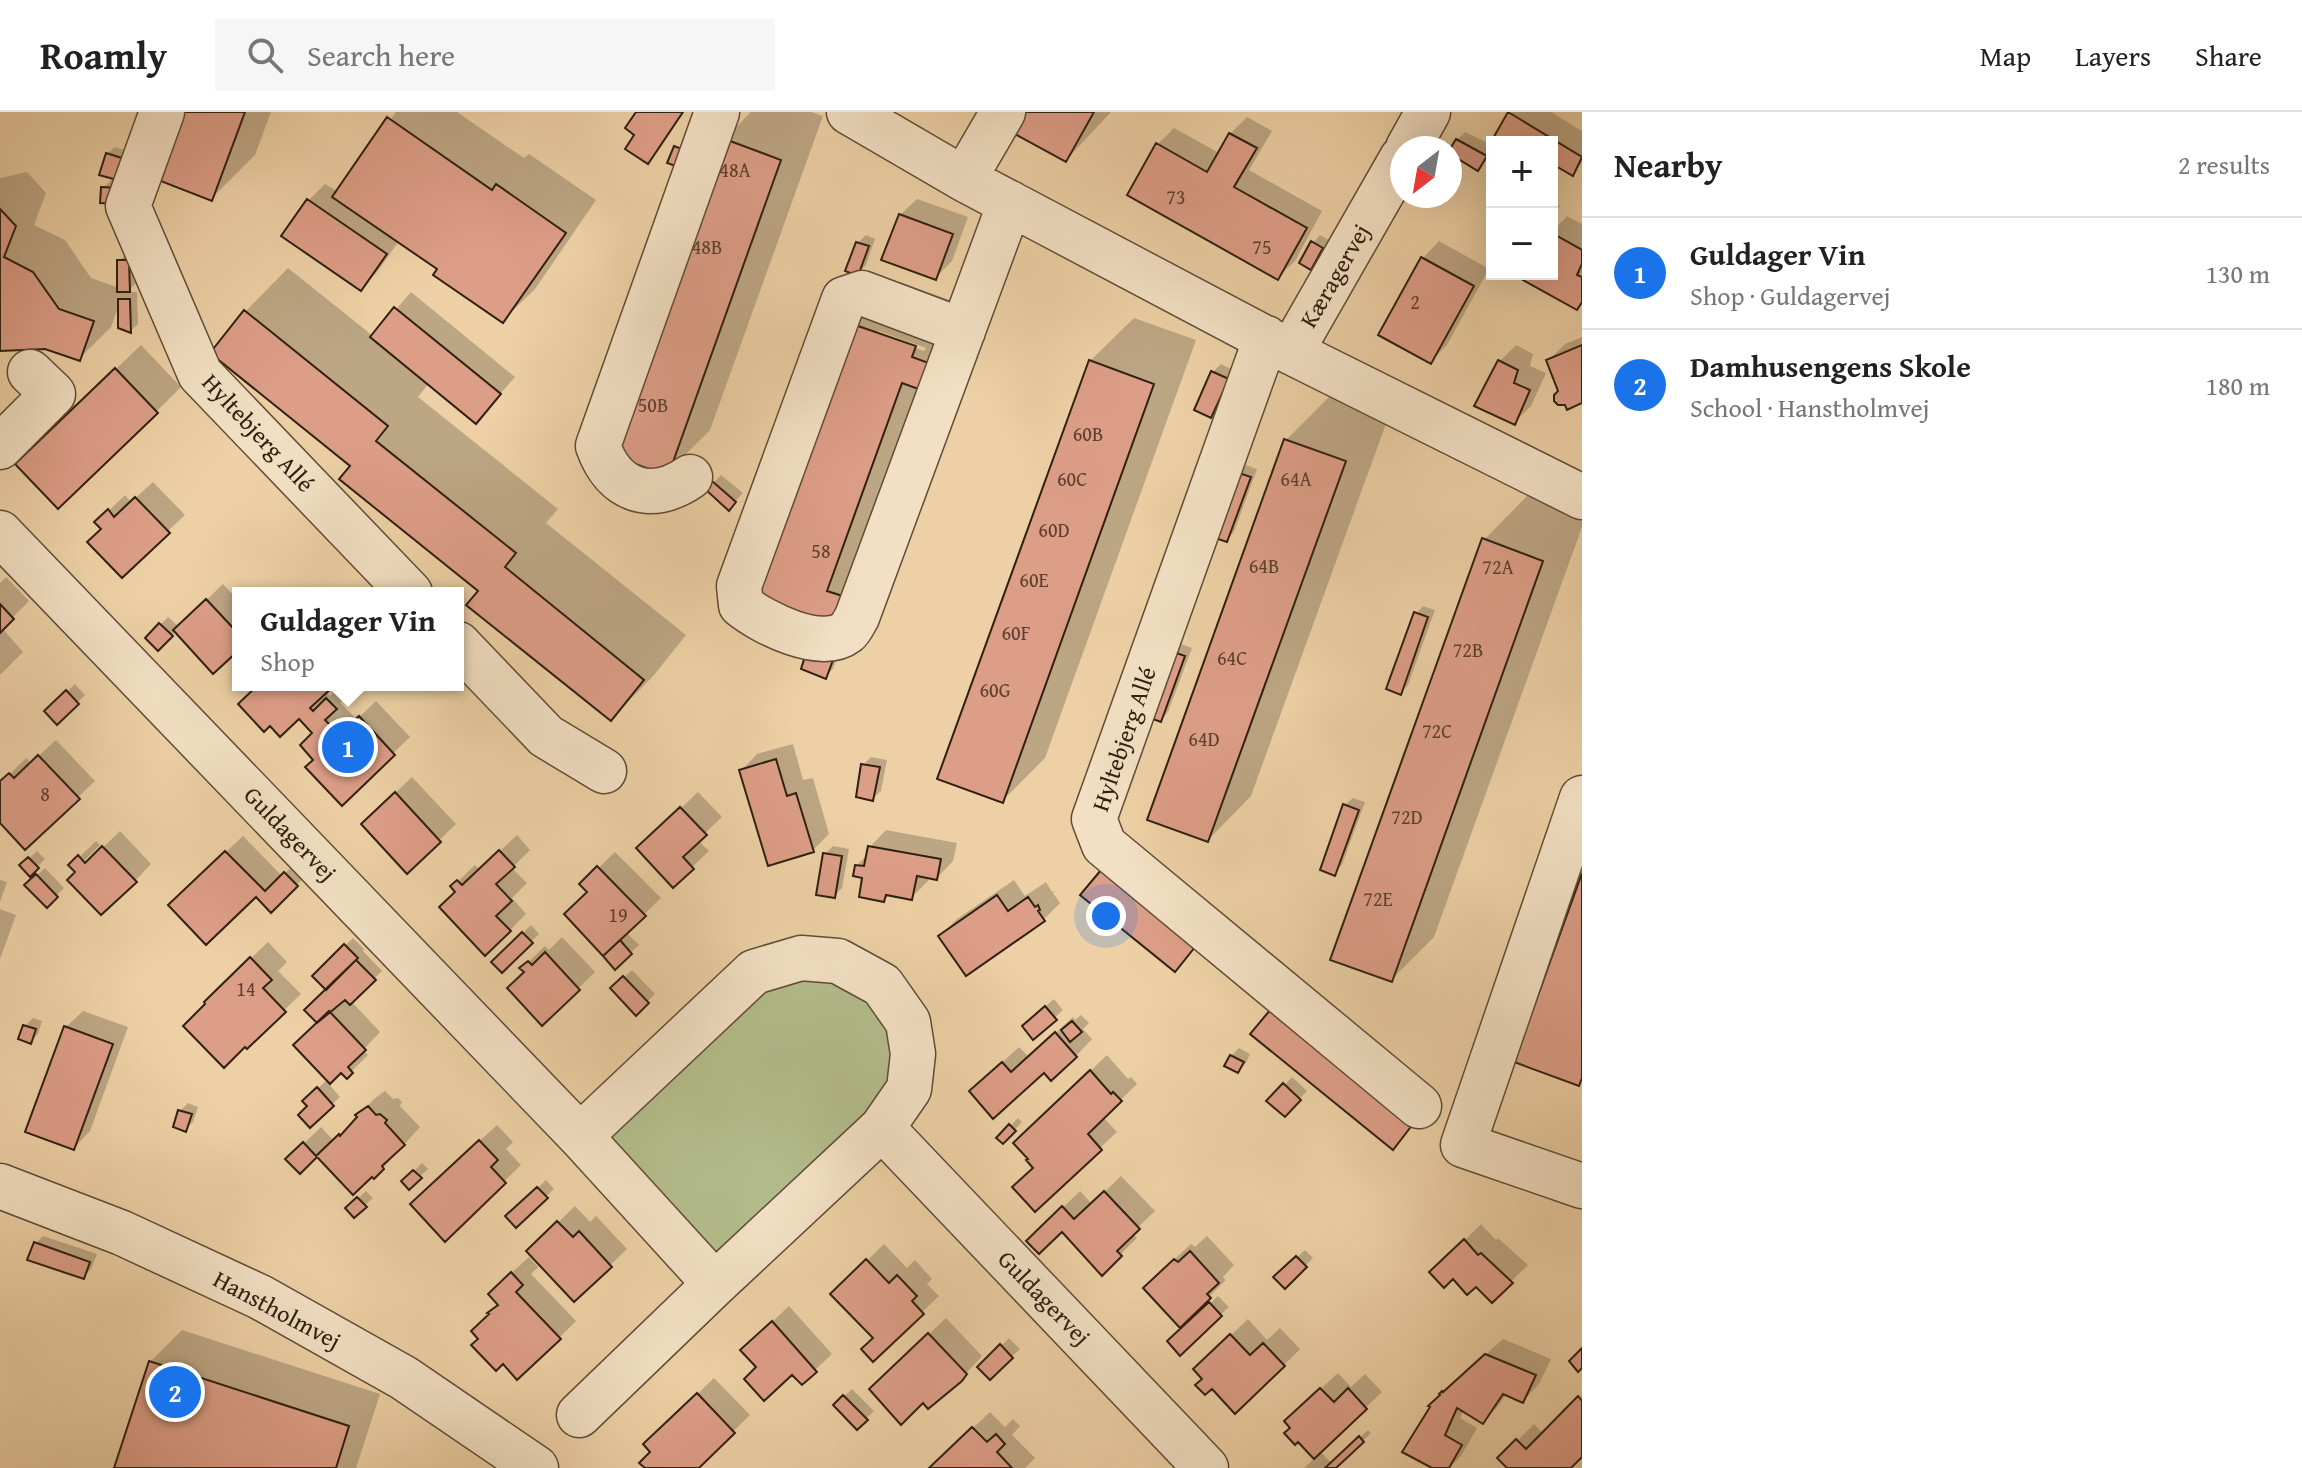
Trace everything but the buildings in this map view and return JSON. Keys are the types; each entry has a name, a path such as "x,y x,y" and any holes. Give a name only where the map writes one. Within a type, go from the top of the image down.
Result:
{"street":[{"name":"Hyltebjerg Allé","path":"162,112 128,206 200,374 404,587"},
{"path":"690,477 676,487 660,491 643,491 627,486 614,476 598,446 717,112"},
{"path":"964,179 1003,112"},
{"path":"1415,136 1428,112"},
{"path":"870,117 964,179 1279,345 1582,497"},
{"name":"Kæragervej","path":"1279,345 1390,176"},
{"path":"963,331 862,293 844,299 739,586 741,605 756,618 812,639 833,639 849,631 857,617 963,331 1010,203"},
{"name":"Hyltebjerg Allé","path":"1279,345 1094,819 1104,845 1419,1106"},
{"path":"2,442 53,394 30,372"},
{"name":"Guldagervej","path":"0,533 580,1136 715,1284"},
{"path":"464,650 546,736 604,771"},
{"path":"1582,798 1463,1145 1582,1186"},
{"path":"579,1415 882,1128 909,1089 913,1054 908,1022 882,985 838,961 801,958 754,972 580,1136"},
{"name":"Guldagervej","path":"882,1128 1206,1468"},
{"name":"Hanstholmvej","path":"0,1186 122,1233 260,1297 404,1378 536,1468"}],"green space":[{"path":"820,977 866,1001 883,1021 891,1047 890,1074 885,1090 875,1110 718,1256 608,1152 610,1132 757,995 778,982"}],"place":[{"name":"Guldager Vin","path":"348,747"},
{"name":"Damhusengens Skole","path":"175,1392"}]}
